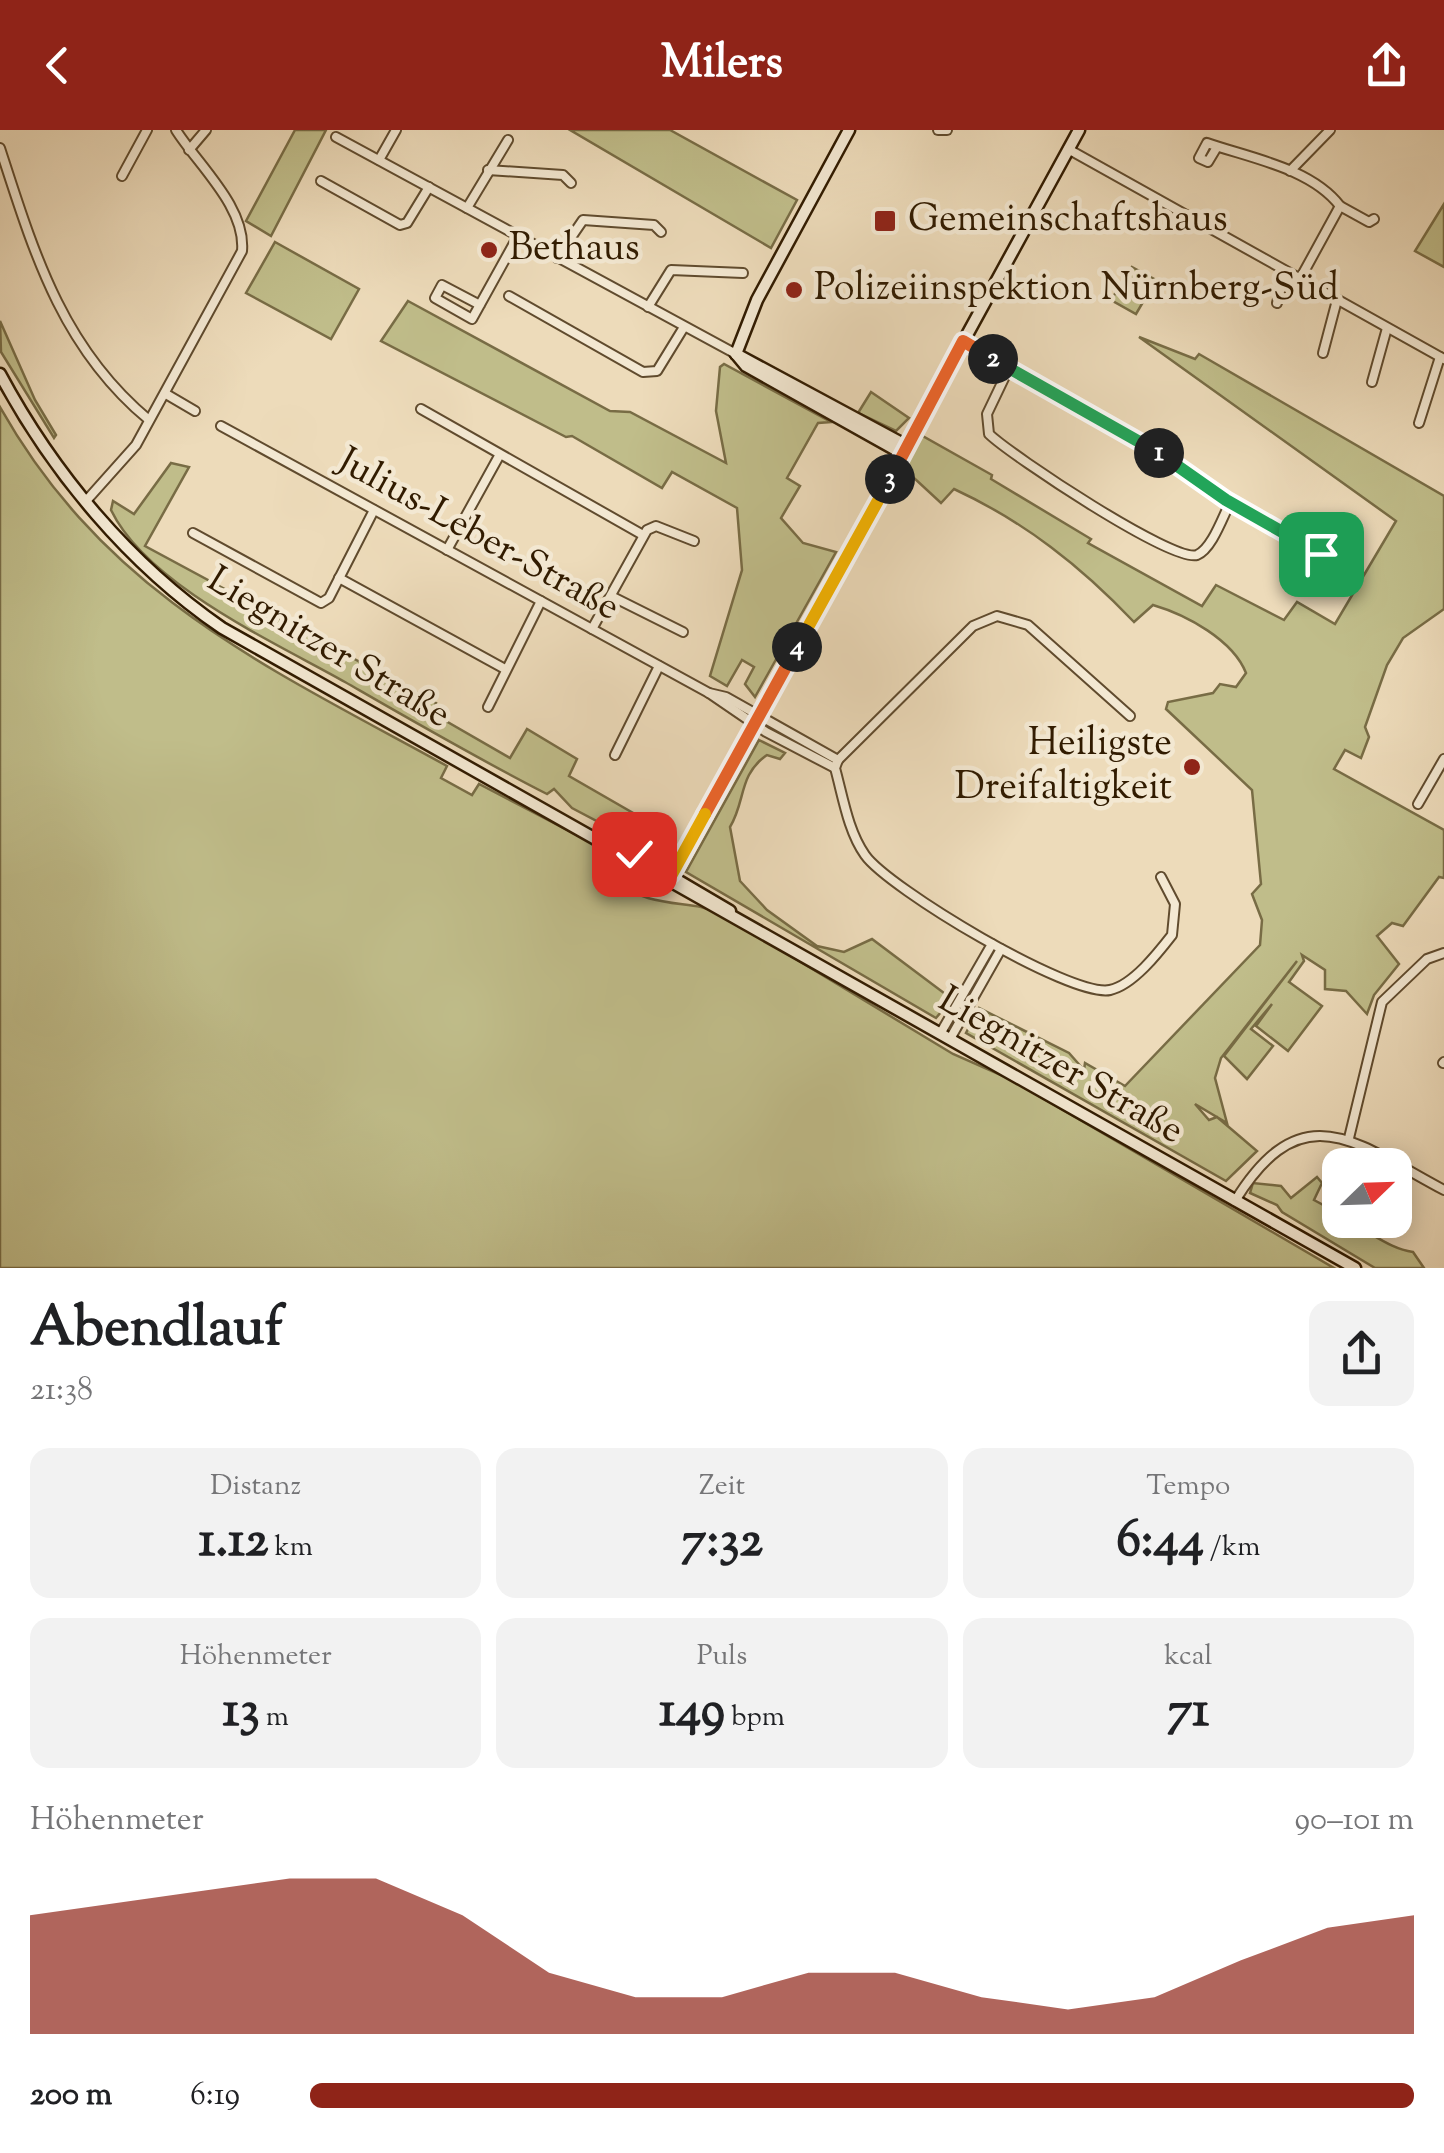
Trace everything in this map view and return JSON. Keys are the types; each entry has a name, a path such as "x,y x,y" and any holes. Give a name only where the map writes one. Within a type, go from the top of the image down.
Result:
{"main road":[{"path":"849,130 762,290 736,354 746,366 905,450"},
{"path":"670,878 1078,130"},
{"name":"Liegnitzer Straße","path":"0,374 51,456 86,501 158,578 222,628 1355,1268"}],"street":[{"path":"122,176 147,130"},
{"path":"86,501 128,459 240,258 243,241 235,215 176,130"},
{"path":"189,150 206,130"},
{"path":"379,160 396,130"},
{"path":"938,130 947,130"},
{"path":"1290,171 1330,130"},
{"path":"336,137 736,354"},
{"path":"466,208 508,140"},
{"path":"1217,146 1290,171 1340,206 1369,222 1374,220"},
{"path":"0,148 65,321 92,365 150,420"},
{"path":"1068,150 1442,358 1420,423"},
{"path":"488,170 563,175 571,182"},
{"path":"321,182 400,226 408,223 428,187"},
{"path":"1300,278 1340,206"},
{"path":"558,258 584,220 654,225 660,232"},
{"path":"480,306 442,285 435,298 472,319 480,306 518,236"},
{"path":"648,307 671,270 743,273"},
{"path":"1276,303 1285,272"},
{"path":"508,296 650,374 684,327"},
{"path":"1323,354 1337,300"},
{"path":"1372,382 1387,328"},
{"path":"963,341 1138,439 1230,503 1321,554 1326,562"},
{"path":"1009,368 987,414 989,434 1132,530 1185,556 1195,556 1205,549 1230,503"},
{"path":"166,394 196,411"},
{"path":"422,410 642,535"},
{"name":"Julius-Leber-Straße","path":"221,426 708,693 726,698 757,721 837,764"},
{"path":"447,550 499,456"},
{"path":"192,533 321,603 339,578 374,510"},
{"path":"592,629 642,535 656,526 694,541"},
{"path":"339,578 505,669"},
{"path":"611,596 684,632"},
{"path":"488,706 541,602"},
{"path":"1130,716 1028,626 998,616 973,626 837,764 856,838 874,866 992,944 1082,986 1114,988 1172,935 1177,915 1161,877"},
{"path":"615,755 659,666"},
{"path":"1418,804 1444,759"},
{"path":"945,1036 992,944"},
{"path":"945,1036 1001,949"},
{"path":"1349,1138 1382,1002 1427,959 1444,953"},
{"path":"1234,1201 1256,1169 1279,1148 1314,1136 1349,1138 1444,1190"}],"shaded area":[{"path":"295,130 326,130 271,236 246,221"},
{"path":"570,130 670,130 797,200 771,248"},
{"path":"1444,204 1444,267 1415,251"},
{"path":"275,242 359,289 331,339 246,293"},
{"path":"1132,267 1156,280 1136,314 1111,300"},
{"path":"408,301 610,411 630,412 726,463 716,411 720,367 724,364 831,422 818,423 787,478 800,486 781,518 803,543 836,552 755,697 745,684 754,667 742,660 727,686 710,676 742,570 737,508 672,472 662,488 572,436 566,437 381,341"},
{"path":"0,321 35,400 56,435 54,438 1,352"},
{"path":"1139,337 1195,359 1199,354 1444,496 1444,609 1403,638 1387,665 1365,727 1369,737 1361,758 1345,750 1334,769 1444,830 1444,878 1439,877 1403,926 1392,923 1377,936 1399,964 1374,995 1367,1014 1346,991 1325,989 1325,970 1302,955 1304,961 1289,982 1322,1006 1288,1051 1256,1026 1272,1004 1251,1029 1273,1046 1247,1079 1224,1056 1297,961 1221,1058 1215,1078 1227,1123 1217,1117 1257,1151 1226,1181 966,1033 979,1008 1069,1053 1084,1070 1085,1063 1125,1086 1260,945 1262,920 1252,894 1261,884 1252,790 1166,709 1168,702 1213,693 1220,684 1236,687 1246,673 1231,650 1194,622 1153,605 1134,622 1094,582 1028,531 954,489 941,503 901,466 919,434 992,475 991,479 1091,539 1088,543 1202,606 1216,585 1284,620 1297,602 1335,624 1396,521","holes":["1195,1104 1217,1117 1209,1120"]},
{"path":"871,392 909,418 896,431 858,413"},
{"path":"0,407 42,472 89,528 141,577 254,658 447,766 441,778 472,795 479,784 592,843 614,878 627,889 658,901 706,908 738,924 953,1054 1010,1079 1334,1268 0,1268"},
{"path":"171,463 189,467 145,546 436,703 432,713 510,758 527,729 577,759 569,776 640,817 629,838 572,808 554,789 547,794 521,781 250,630 153,563 111,510 113,501 134,514"},
{"path":"759,740 785,753 780,759 767,755 751,771 730,827 740,881 767,910 817,946 844,952 872,939 948,996 950,1001 936,1018 686,872"},
{"path":"1317,1177 1322,1183 1314,1200 1322,1204 1322,1236 1277,1205 1250,1193 1253,1183 1281,1186 1291,1198"},
{"path":"1325,1238 1378,1238 1413,1252 1424,1268 1375,1268"}],"place":[{"name":"Gemeinschaftshaus","path":"885,221"},
{"name":"Bethaus","path":"489,250"},
{"name":"Polizeiinspektion Nürnberg-Süd","path":"794,290"},
{"name":"Heiligste Dreifaltigkeit","path":"1192,767"}],"route":[{"path":"634,854 672,874 963,341 1138,439 1226,500 1321,554"}]}
